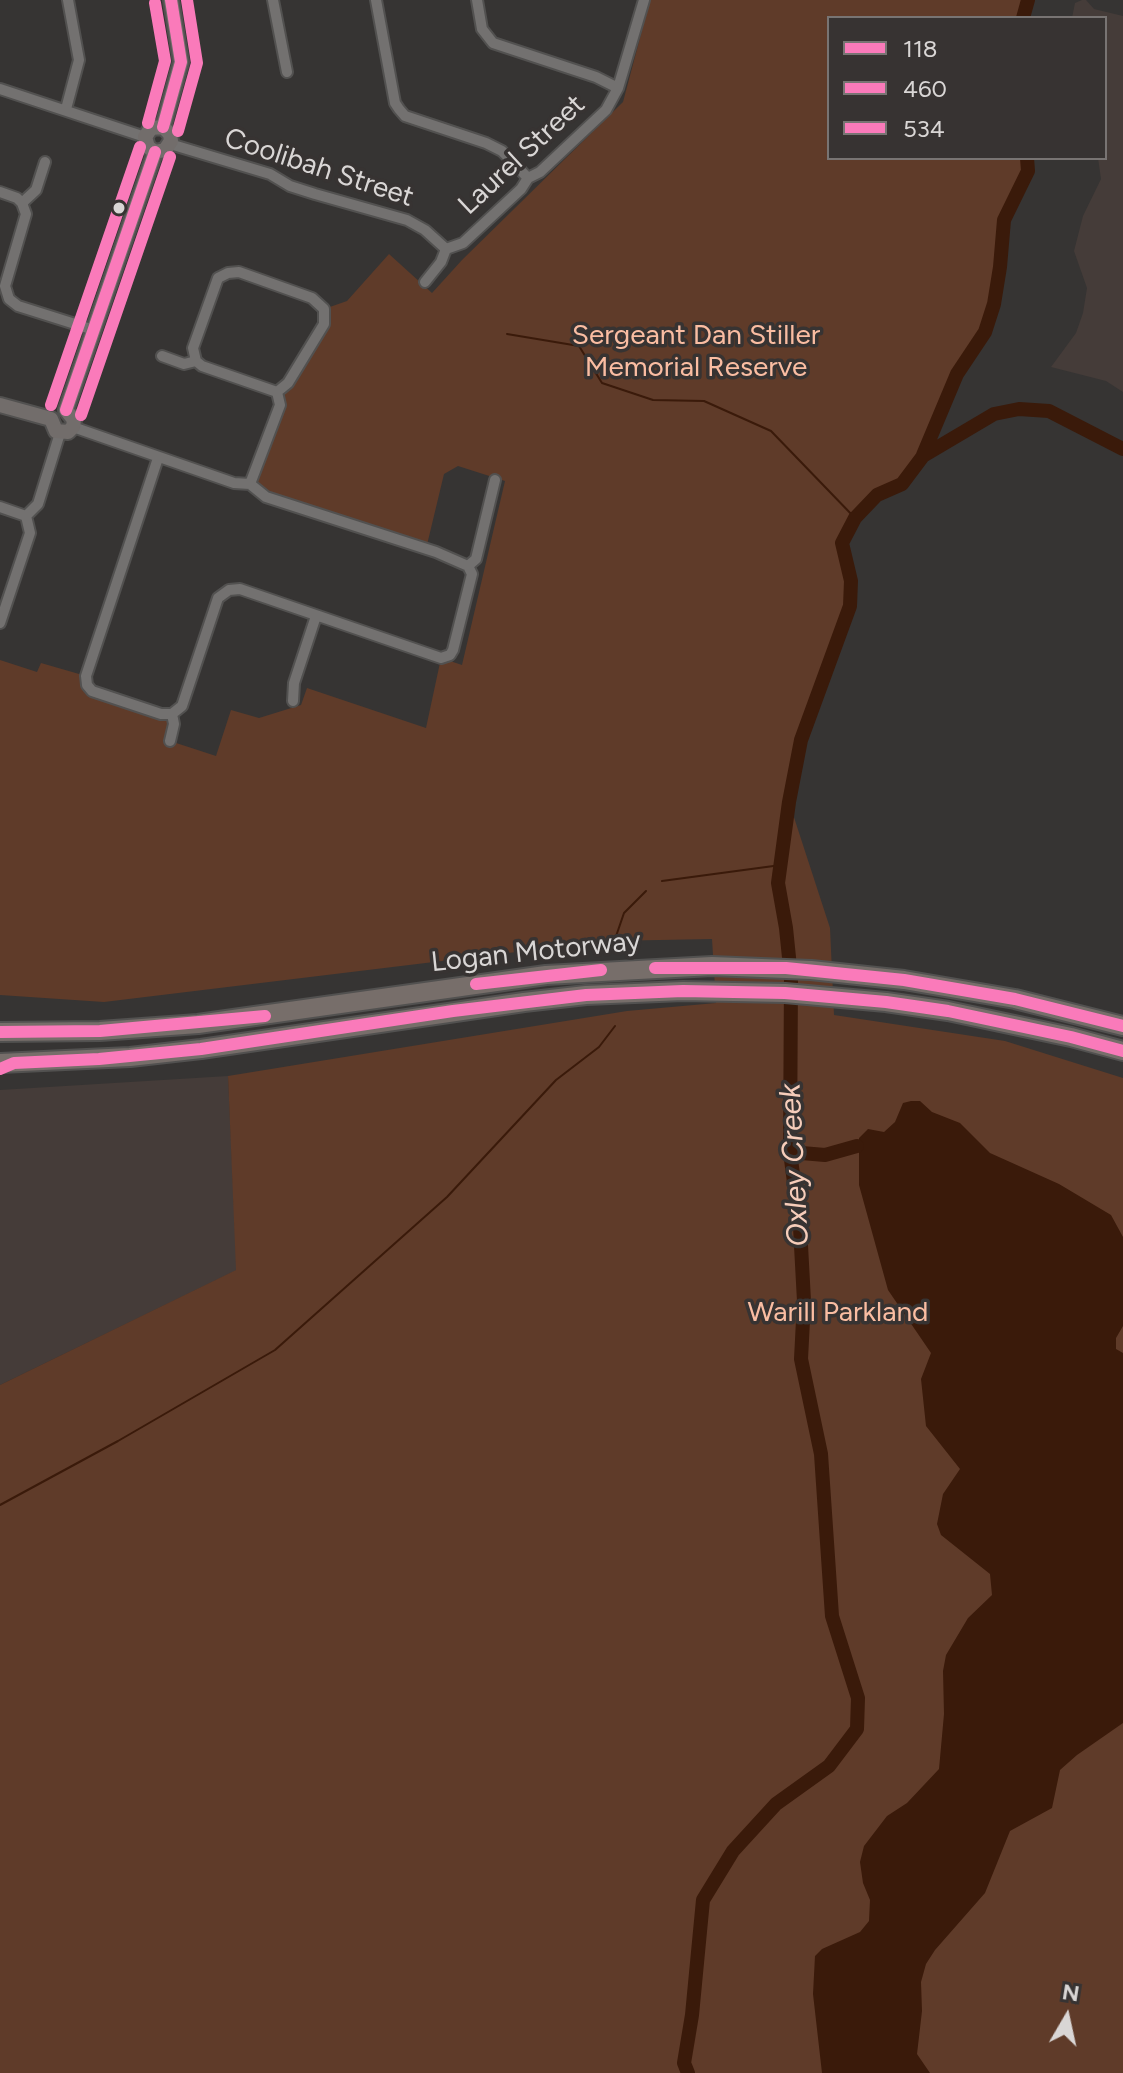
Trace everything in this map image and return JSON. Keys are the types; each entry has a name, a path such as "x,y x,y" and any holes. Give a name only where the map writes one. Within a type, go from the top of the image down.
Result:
{"highway":[{"name":"Logan Motorway","path":"0,1032 100,1031 185,1025 546,975 712,966 836,972 981,992 1123,1026"},
{"name":"Logan Motorway","path":"5,1065 201,1049 453,1011 586,995 711,991 834,997 948,1011 1123,1051"}],"street":[{"path":"66,109 79,60 68,0"},
{"path":"163,127 181,62 171,0"},
{"path":"273,0 287,72"},
{"path":"376,0 395,103 399,109 405,116 502,151 528,178"},
{"path":"477,0 482,29 493,43 596,77 618,88"},
{"name":"Laurel Street","path":"425,282 441,262 446,249 463,243 521,189 528,178 540,172 606,110 618,88 644,0"},
{"path":"0,89 145,137"},
{"path":"163,127 170,134 170,144 165,150 155,152 148,147 145,137 151,128 163,127"},
{"name":"Coolibah Street","path":"170,144 270,174 290,186 407,220 425,230 446,249"},
{"path":"66,410 155,152"},
{"path":"22,203 36,190 45,162"},
{"path":"0,192 17,198 26,214 2,291 18,306 94,330"},
{"path":"239,272 312,298 324,309 324,324 288,383 277,392 202,366 196,361 193,348 218,278 228,273 239,272"},
{"path":"162,356 184,364 196,361"},
{"path":"250,484 280,405 277,392"},
{"path":"0,405 51,419"},
{"path":"66,410 54,412 52,428 66,430 158,458 234,483 250,484 266,497 436,552 468,566 472,574 450,655 441,658 240,589 229,590 218,598 182,706 172,714 161,714 92,691 87,685 86,676 158,458"},
{"path":"26,516 38,504 73,417 66,410"},
{"path":"468,566 476,559 495,480"},
{"path":"0,507 26,516"},
{"path":"0,623 30,533 26,516"},
{"path":"293,701 294,683 316,616"},
{"path":"170,741 174,724 172,714"}],"shaded area":[{"path":"1086,0 1094,9 1123,16 1123,392 1106,381 1051,367 1076,333 1083,313 1087,288 1074,251 1083,216 1101,179 1098,160 1107,160 1107,16 1072,16 1075,3"},
{"path":"228,1076 237,1270 0,1385 0,1090"},
{"path":"920,1101 932,1112 960,1123 990,1153 1059,1184 1111,1215 1123,1237 1123,1326 1116,1338 1116,1349 1123,1353 1123,1723 1060,1770 1052,1808 1010,1831 985,1893 926,1964 921,1982 922,2011 917,2054 930,2073 822,2073 813,1994 815,1956 822,1949 860,1932 869,1921 870,1900 863,1883 860,1862 864,1846 887,1816 907,1803 939,1769 946,1655 968,1618 992,1595 990,1574 941,1535 937,1524 943,1494 960,1469 926,1426 921,1379 931,1353 888,1290 859,1185 859,1138 868,1129 884,1132 895,1122 903,1103"}],"green space":[{"path":"650,0 1028,0 1024,16 827,16 827,160 1027,160 1028,171 1004,220 994,304 985,332 957,374 923,456 902,484 877,495 855,518 842,543 851,581 850,606 801,740 789,802 830,928 834,1015 1005,1041 1123,1078 1123,2073 0,2073 0,1385 236,1270 228,1076 627,1011 716,1003 712,939 607,941 104,1002 0,995 0,660 37,672 41,663 86,676 87,685 172,714 170,741 216,756 231,710 259,718 301,705 307,688 426,728 441,658 462,665 505,481 458,466 444,474 426,549 266,497 250,484 280,406 277,392 324,324 324,309 347,301 389,254 432,293 623,102"}],"waterway":[{"path":"1024,16 1028,0"},
{"path":"923,455 957,374 985,332 994,304 1004,220 1028,171 1027,160"},
{"path":"507,334 579,346 602,383 653,400 704,401 771,431 855,518"},
{"name":"Oxley Creek","path":"688,2073 684,2063 703,1900 733,1851 776,1804 829,1766 857,1729 858,1698 832,1616 821,1454 801,1359 804,1301 800,1227 790,1152 791,977 778,883 801,740 850,606 851,581 842,543 855,518 877,495 902,484 923,456 994,414 1019,409 1049,411 1123,449"},
{"path":"662,881 781,865"},
{"path":"613,945 624,913 646,891"},
{"path":"0,1505 275,1350 447,1197 556,1080 599,1047 615,1026"},
{"path":"790,1152 825,1155 857,1146"}],"transit line":[{"name":"118","path":"163,127 181,62 171,0"},
{"name":"460","path":"178,131 197,63 187,0"},
{"name":"534","path":"148,123 165,61 155,3"},
{"name":"534","path":"51,405 140,147"},
{"name":"118","path":"66,410 155,152"},
{"name":"460","path":"81,415 170,157"},
{"name":"118","path":"655,968 786,968 904,980 1015,999 1123,1026"},
{"name":"118","path":"476,984 601,970"},
{"name":"118","path":"0,1069 14,1063 201,1049 453,1011 586,995 683,991 785,993 886,1002 948,1011 1123,1051"},
{"name":"118","path":"0,1032 100,1031 265,1016"}],"park label":[{"name":"Sergeant Dan Stiller Memorial Reserve","path":"696,352"},
{"name":"Warill Parkland","path":"838,1313"}]}
